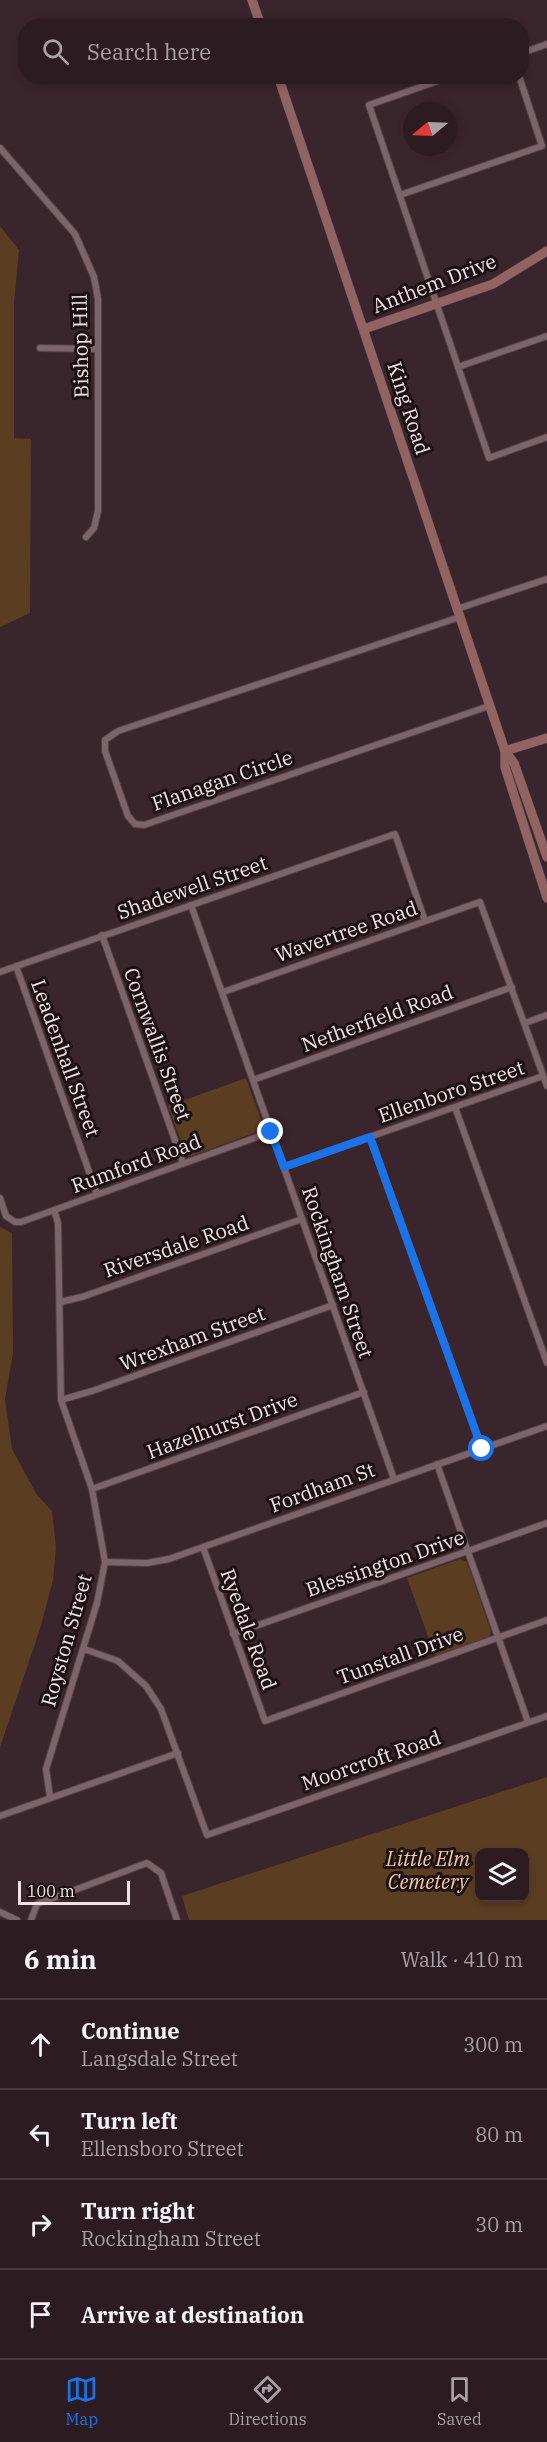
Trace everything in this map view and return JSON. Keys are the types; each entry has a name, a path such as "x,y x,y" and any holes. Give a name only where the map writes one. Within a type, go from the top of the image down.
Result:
{"street":[{"path":"252,0 258,18"},
{"path":"529,50 547,44"},
{"name":"King Road","path":"281,84 505,752 505,766 547,898"},
{"path":"429,84 369,105 489,458 547,437"},
{"path":"400,195 542,146 522,84"},
{"name":"Bishop Hill","path":"0,148 75,234 85,252 94,277 98,299 98,511 94,528 86,537"},
{"name":"Anthem Drive","path":"364,329 493,284 547,251"},
{"path":"458,367 547,336"},
{"path":"40,348 98,349"},
{"path":"458,613 547,579"},
{"name":"Flanagan Circle","path":"458,613 118,730 105,740 105,751 128,816 135,824 144,825 489,706"},
{"path":"505,752 547,738"},
{"name":"King Road","path":"505,752 514,763 547,857"},
{"name":"Shadewell Street","path":"0,972 395,834 425,921"},
{"name":"Wavertree Road","path":"223,992 480,902 512,987"},
{"name":"Rockingham Street","path":"191,905 394,1479"},
{"name":"Cornwallis Street","path":"102,935 183,1163"},
{"name":"Leadenhall Street","path":"16,966 97,1194"},
{"path":"512,987 547,1086"},
{"name":"Netherfield Road","path":"253,1080 512,987"},
{"path":"525,1023 547,1015"},
{"name":"Ellenboro Street","path":"284,1167 543,1076"},
{"path":"455,1107 547,1363"},
{"name":"Rumford Road","path":"0,1198 6,1216 21,1222 271,1132"},
{"path":"370,1137 482,1449"},
{"name":"Royston Street","path":"50,1797 46,1769 84,1649 97,1603 105,1562 92,1489 61,1400 58,1223 54,1210"},
{"name":"Riversdale Road","path":"60,1302 82,1297 302,1219"},
{"name":"Wrexham Street","path":"61,1400 333,1305"},
{"name":"Hazelhurst Drive","path":"92,1489 364,1392"},
{"name":"Fordham St","path":"105,1562 161,1561 547,1426"},
{"path":"437,1464 528,1722"},
{"name":"Blessington Drive","path":"233,1634 547,1523"},
{"name":"Ryedale Road","path":"203,1547 265,1721"},
{"name":"Tunstall Drive","path":"265,1721 547,1620"},
{"path":"0,1816 178,1753 161,1708 146,1686 118,1661 84,1649"},
{"name":"Moorcroft Road","path":"178,1753 207,1835 547,1716"},
{"path":"31,1920 38,1904 147,1863 161,1873 177,1920"},
{"path":"0,1912 17,1920"}],"green space":[{"path":"0,226 19,250 14,303 14,438 31,439 30,613 0,627"},
{"path":"246,1078 263,1125 262,1130 191,1156 186,1155 168,1106"},
{"path":"0,1227 12,1233 13,1353 5,1399 12,1449 37,1495 52,1511 56,1548 53,1580 40,1629 0,1747"},
{"path":"460,1559 467,1562 491,1631 489,1637 435,1656 407,1578"},
{"name":"Little Elm Cemetery","path":"547,1777 547,1920 189,1920 182,1896"}],"route":[{"path":"271,1132 284,1167 370,1137 482,1449"}]}
